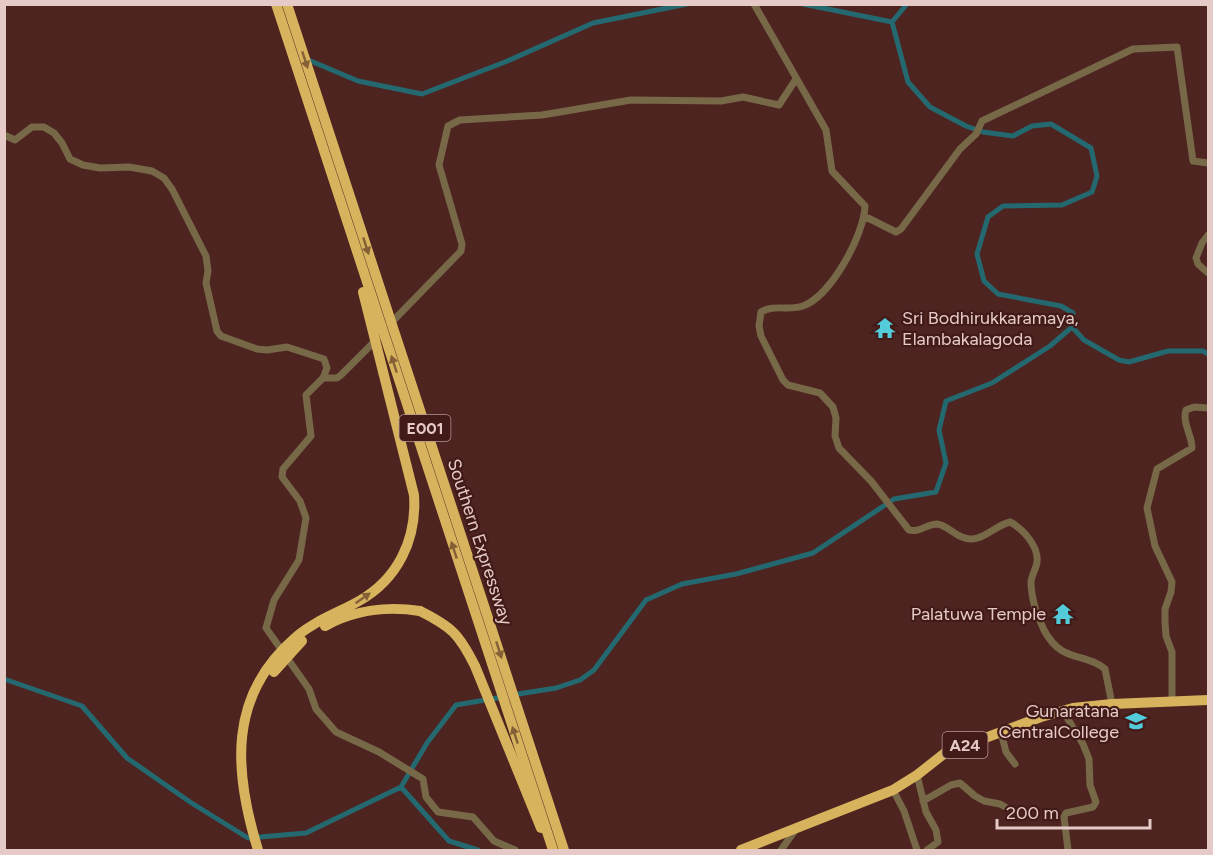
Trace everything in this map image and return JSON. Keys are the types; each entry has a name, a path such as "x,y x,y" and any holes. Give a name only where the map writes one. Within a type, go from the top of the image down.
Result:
{"highway":[{"name":"Southern Expressway","path":"276,4 552,850"},
{"name":"Southern Expressway","path":"287,4 564,850"},
{"path":"258,850 243,788 240,743 248,706 258,684 279,653 296,636 361,600 388,579 406,552 415,511 409,472 367,307 323,149"},
{"path":"265,850 254,814 245,764 250,720 268,681 299,643 332,622 373,609 405,609 420,611 446,624 456,634 475,666 552,850"},
{"name":"A24","path":"741,850 893,790 945,753 1063,711 1112,704 1209,700"}],"street":[{"path":"754,6 826,130 832,171 865,206 865,219 842,269 815,299 804,306 766,309 761,312 759,326 764,344 788,385 820,393 833,407 836,418 836,442 839,448 880,492 905,526 914,531 936,524 964,538 979,539 1003,524 1010,522 1019,526 1033,546 1038,561 1030,582 1035,608 1045,632 1067,655 1100,665 1105,669 1112,704"},
{"path":"865,219 868,218 896,232 901,229 960,150 976,134 982,121 1133,49 1177,47 1193,161 1209,163"},
{"path":"323,378 337,378 341,375 461,251 462,244 439,165 448,126 452,123 460,120 542,115 631,100 721,101 743,97 779,105 796,79"},
{"path":"4,135 15,140 32,128 44,127 54,133 70,159 83,165 100,168 129,167 152,171 164,178 172,189 206,256 208,271 206,283 217,331 221,336 257,349 267,350 287,346 324,359 327,368 323,378 306,394 311,436 283,469 282,477 300,501 306,518 299,560 274,600 266,628 309,689 316,709 336,732 379,752 423,779 426,797 438,812 473,817 494,841 515,850"},
{"path":"1209,235 1202,243 1196,258 1198,264 1209,273"},
{"path":"1172,702 1172,652 1166,636 1165,609 1172,582 1155,546 1147,508 1157,470 1192,448 1192,440 1185,422 1186,410 1194,407 1209,408"},
{"path":"1063,711 1083,744 1089,759 1090,784 1096,802 1093,807 1066,813 1064,817 1068,850"},
{"path":"1000,732 1006,752 1015,764"},
{"path":"917,775 923,801 936,830 938,842 927,850"},
{"path":"923,801 951,785 960,783 984,801 1000,804 1014,812"},
{"path":"893,790 904,811 917,850"},
{"path":"781,850 796,829"}],"waterway":[{"path":"306,59 358,81 422,94 505,62 593,23 687,4"},
{"path":"803,4 892,22 907,4"},
{"path":"512,695 556,688 580,680 594,670 646,600 682,584 736,574 813,553 894,499 936,492 946,463 939,430 946,401 992,383 1050,346 1072,327 1073,313 1061,306 998,294 984,281 977,254 988,217 1003,206 1062,205 1092,192 1097,176 1091,148 1051,124 1032,126 1013,136 983,132 966,126 930,107 908,82 892,22"},
{"path":"1072,327 1084,340 1119,360 1129,362 1168,351 1203,351 1208,354"},
{"path":"4,679 82,706 127,758 190,802 248,838 306,833 401,787 427,743 456,705 503,697"},
{"path":"401,787 449,841 478,850"}],"place":[{"name":"Sri Bodhirukkaramaya, Elambakalagoda","path":"885,328"},
{"name":"Palatuwa Temple","path":"1063,614"},
{"name":"Gunaratana CentralCollege","path":"1136,721"}]}
